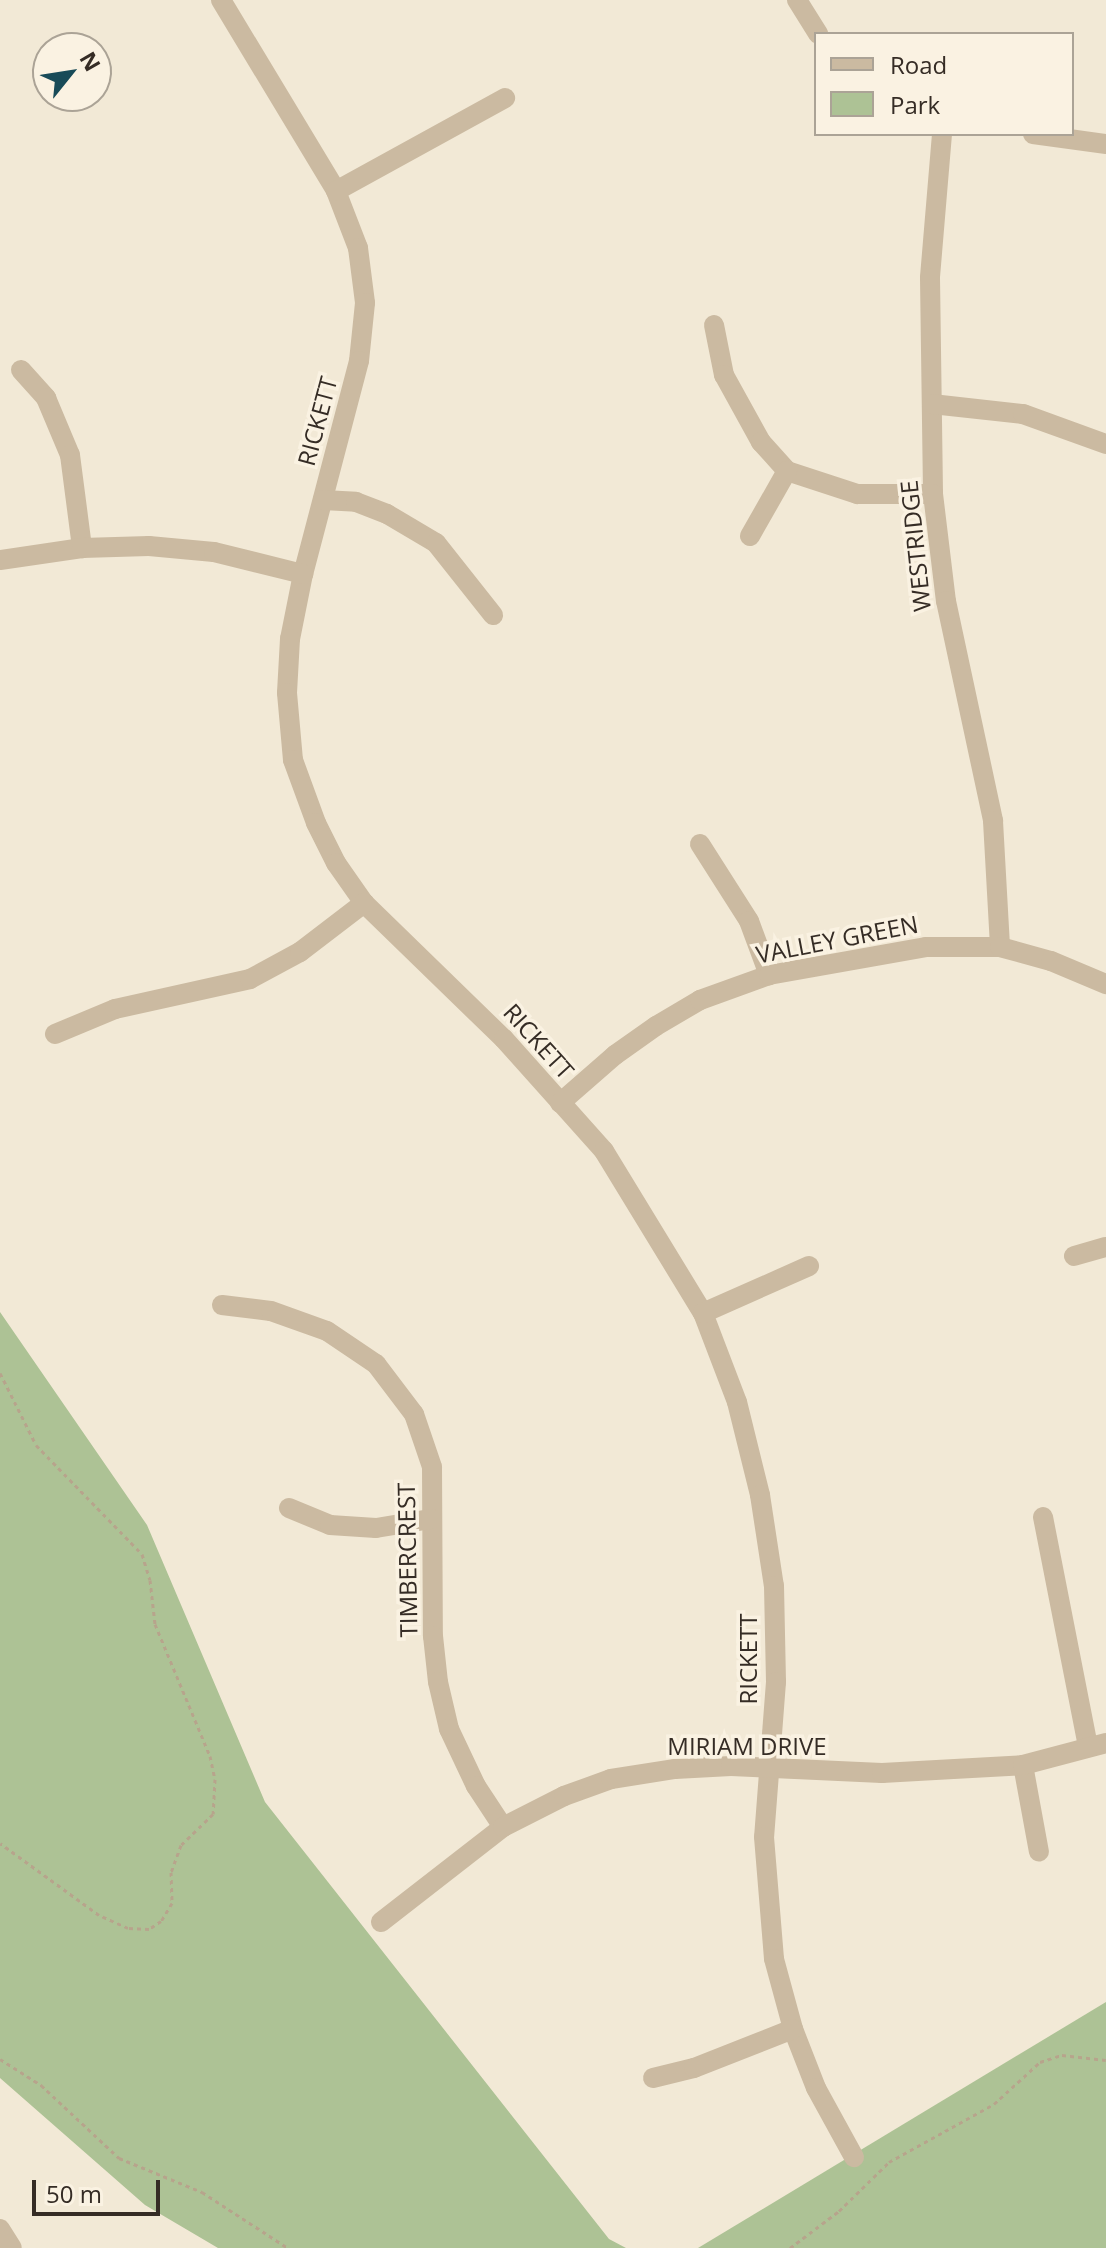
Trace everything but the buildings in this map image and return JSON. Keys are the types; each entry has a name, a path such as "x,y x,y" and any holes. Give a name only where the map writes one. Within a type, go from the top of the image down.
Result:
{"street":[{"name":"RICKETT","path":"221,0 336,191 358,248 365,303 359,361 303,574 290,639 287,693 293,760 322,837 364,903 504,1039 604,1151 658,1234 703,1313 737,1402 760,1495 774,1586 776,1682 764,1837 766,1901 774,1959 793,2029 816,2088 854,2157"},
{"path":"797,0 817,32"},
{"path":"336,191 505,98"},
{"name":"WESTRIDGE","path":"942,136 930,278 933,494 946,601 993,821 1000,947"},
{"path":"1048,136 1106,144"},
{"path":"714,325 724,375 761,442 787,471 857,494 933,494"},
{"path":"21,370 46,398 70,455 82,548"},
{"path":"932,404 1023,414 1106,444"},
{"path":"750,536 787,471"},
{"path":"323,500 356,502 387,514 436,543 493,615"},
{"path":"0,560 82,548 149,546 214,552 303,574"},
{"path":"700,844 749,921 769,975"},
{"path":"55,1034 115,1009 250,979 300,952 364,903"},
{"name":"VALLEY GREEN","path":"560,1103 615,1055 656,1026 700,1000 769,975 926,947 1000,947 1051,961 1106,984"},
{"path":"1074,1256 1106,1247"},
{"path":"703,1313 809,1266"},
{"name":"TIMBERCREST","path":"222,1305 271,1311 327,1331 376,1364 414,1414 432,1467 431,1519 438,1682 449,1729 476,1786 503,1827"},
{"path":"289,1508 330,1525 376,1528 431,1519"},
{"path":"1043,1517 1097,1745"},
{"name":"MIRIAM DRIVE","path":"381,1922 503,1827 564,1796 611,1779 675,1769 882,1773 1023,1765 1097,1745"},
{"path":"1023,1765 1039,1852"},
{"path":"653,2078 694,2068 793,2029"},
{"path":"0,2229 12,2248"}],"path":[{"path":"0,1373 36,1445 142,1554 150,1580 155,1624 210,1756 215,1779 213,1814 181,1845 171,1872 172,1903 161,1921 149,1929 128,1928 99,1915 0,1843"},
{"path":"790,2248 839,2211 889,2162 994,2104 1040,2062 1062,2055 1106,2060"},
{"path":"0,2059 41,2085 119,2158 202,2192 288,2248"}],"green space":[{"path":"0,1312 147,1525 265,1802 609,2239 626,2248 218,2248 145,2205 0,2078"},
{"path":"1106,2002 1106,2248 698,2248"}]}
